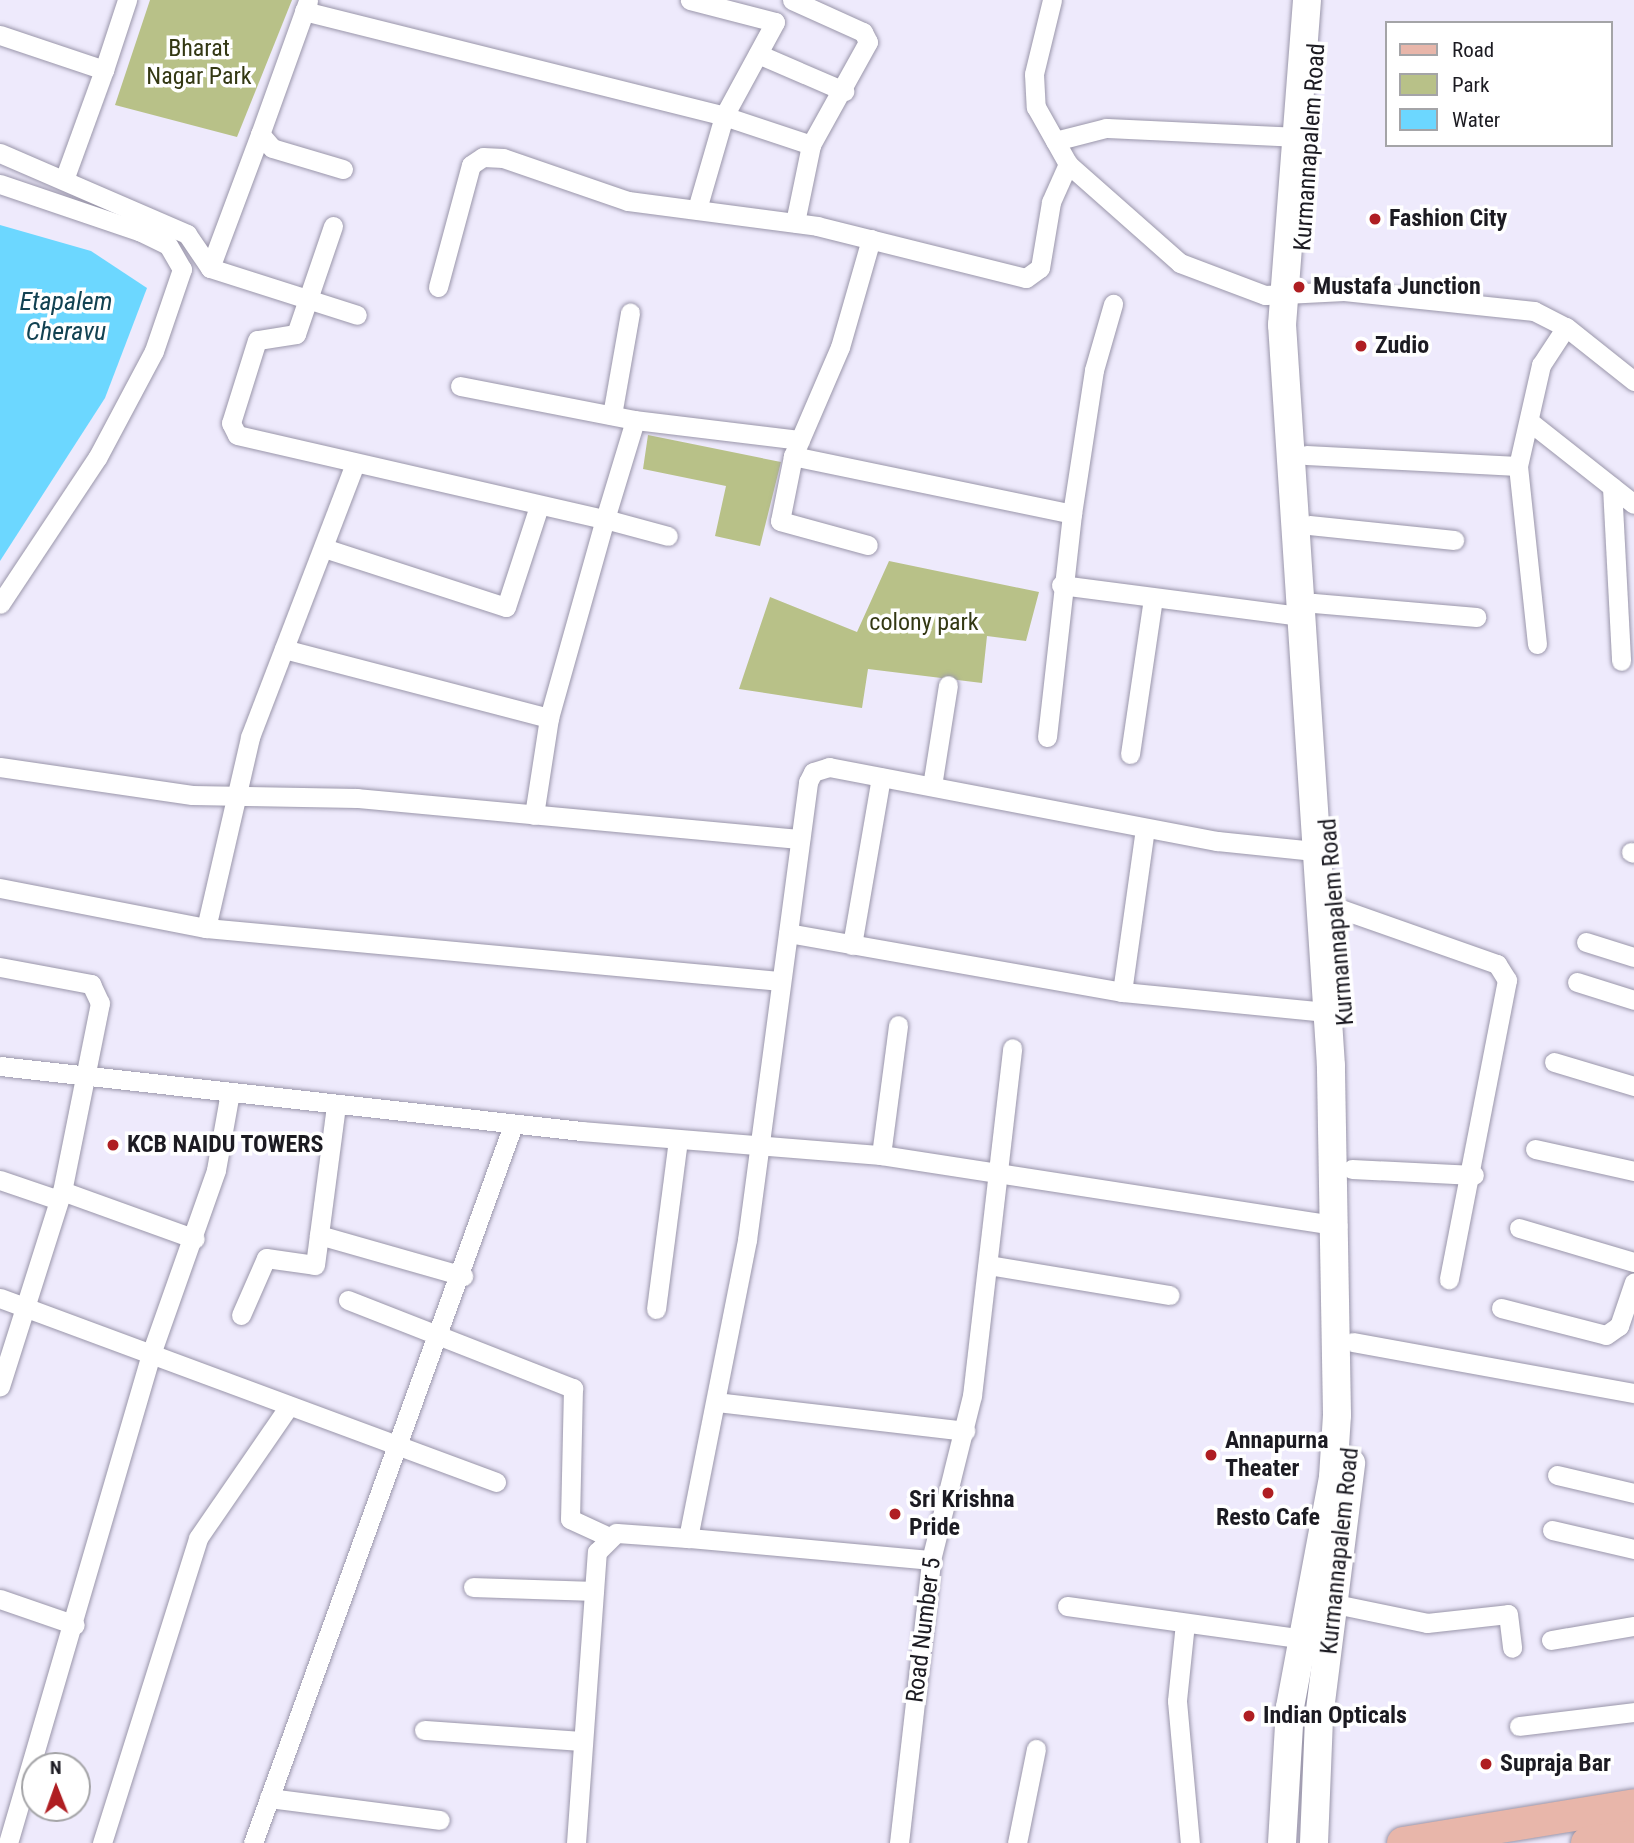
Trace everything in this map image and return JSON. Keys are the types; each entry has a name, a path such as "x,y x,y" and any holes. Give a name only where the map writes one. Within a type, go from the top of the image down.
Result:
{"main road":[{"path":"1282,1843 1286,1736 1304,1639 1325,1602 1334,1464 1338,1226 1327,1012 1314,851 1307,610 1292,294 1295,137 1307,0"},
{"name":"Kurmannapalem Road","path":"1314,1843 1325,1602 1351,1473 1353,1342 1352,1169 1335,907 1307,610 1309,525 1306,455 1292,294 1321,0"},
{"path":"1403,1843 1634,1805"},
{"path":"1587,1843 1634,1836"}],"street":[{"path":"65,177 127,0"},
{"path":"690,0 775,22"},
{"path":"697,209 724,116 775,22 790,0 867,36 844,90 811,145 795,222"},
{"path":"1052,0 1033,91 1055,141 1068,164 1180,263 1240,290 1292,294 1344,291 1515,307 1566,327 1634,381"},
{"path":"210,268 306,6 724,116 811,145"},
{"path":"0,34 104,70"},
{"path":"758,54 844,90"},
{"path":"1055,141 1106,128 1295,137"},
{"path":"260,134 272,148 343,169"},
{"path":"0,153 65,177 187,234 210,268 357,315"},
{"path":"438,287 471,165 483,157 503,158 607,195 795,222 1031,278 1040,268 1051,202 1068,164"},
{"path":"0,184 139,231 168,245 182,269 159,341 103,446 0,604"},
{"path":"333,226 296,334 257,340 232,429 243,438 605,519 668,536"},
{"path":"868,545 780,521 796,448 839,347 871,239"},
{"path":"1047,737 1061,585 1094,370 1113,304"},
{"path":"611,415 630,313"},
{"path":"1537,644 1518,466 1541,365 1566,327"},
{"path":"460,386 796,448 1072,514"},
{"path":"534,815 549,718 635,420"},
{"path":"1530,422 1634,504"},
{"path":"1306,455 1518,466"},
{"path":"206,928 250,737 355,463"},
{"path":"1612,487 1621,661"},
{"path":"324,548 506,607 539,506"},
{"path":"1309,525 1454,540"},
{"path":"1061,585 1153,598 1307,610 1476,617"},
{"path":"1130,754 1153,598"},
{"path":"284,649 549,718"},
{"path":"932,786 948,685"},
{"path":"688,1538 716,1402 757,1145 800,839 813,772 829,767 1146,829 1314,851"},
{"path":"0,768 237,798 358,798 800,839"},
{"path":"852,945 881,777"},
{"path":"1122,992 1146,829"},
{"path":"0,888 206,928 779,981"},
{"path":"1335,907 1504,972 1509,989 1474,1175 1449,1279"},
{"path":"788,933 1122,992 1327,1012"},
{"path":"1586,942 1634,957"},
{"path":"0,967 98,988 89,1078 60,1196 0,1386"},
{"path":"1577,982 1634,1000"},
{"path":"881,1155 898,1025"},
{"name":"Road Number 5","path":"899,1843 931,1560 965,1431 988,1265 1012,1048"},
{"path":"1554,1062 1634,1086"},
{"path":"0,1066 513,1125 881,1155 999,1170 1338,1226"},
{"path":"8,1843 75,1625 151,1354 195,1239 230,1092"},
{"path":"241,1315 266,1258 315,1265 336,1106"},
{"path":"253,1843 396,1445 463,1276 513,1125"},
{"path":"656,1309 678,1140"},
{"path":"1535,1149 1634,1171"},
{"path":"1352,1169 1474,1175"},
{"path":"0,1180 195,1239"},
{"path":"1519,1228 1634,1262"},
{"path":"319,1234 463,1276"},
{"path":"988,1265 1170,1295"},
{"path":"1502,1308 1606,1335 1619,1326 1634,1282"},
{"path":"0,1298 496,1482"},
{"path":"348,1300 573,1388 570,1519 607,1536 688,1538 931,1560"},
{"path":"1353,1342 1634,1393"},
{"path":"716,1402 965,1431"},
{"path":"102,1843 198,1538 289,1406"},
{"path":"1557,1475 1634,1493"},
{"path":"1552,1530 1634,1549"},
{"path":"576,1843 597,1552 607,1536"},
{"path":"473,1587 594,1591"},
{"path":"0,1600 75,1625"},
{"path":"1325,1602 1438,1624 1508,1614 1512,1648"},
{"path":"1067,1606 1304,1639"},
{"path":"1185,1623 1177,1701 1190,1843"},
{"path":"1551,1640 1634,1626"},
{"path":"1519,1726 1634,1712"},
{"path":"424,1730 583,1741"},
{"path":"1017,1843 1036,1749"},
{"path":"269,1798 440,1820"}],"green space":[{"name":"Bharat Nagar Park","path":"150,0 292,0 237,137 115,105"},
{"path":"648,435 781,462 760,546 715,536 726,486 643,469"},
{"name":"colony park","path":"889,561 1039,592 1026,641 987,636 982,683 868,669 862,708 739,689 770,597 857,632"}],"water":[{"name":"Etapalem Cheravu","path":"0,225 91,251 147,288 105,398 0,561"}],"place":[{"name":"Fashion City","path":"1375,219"},
{"name":"Mustafa Junction","path":"1299,287"},
{"name":"Zudio","path":"1361,346"},
{"name":"KCB NAIDU TOWERS","path":"113,1145"},
{"name":"Annapurna Theater","path":"1211,1455"},
{"name":"Resto Cafe","path":"1268,1493"},
{"name":"Sri Krishna Pride","path":"895,1514"},
{"name":"Indian Opticals","path":"1249,1716"},
{"name":"Supraja Bar","path":"1486,1764"}]}
